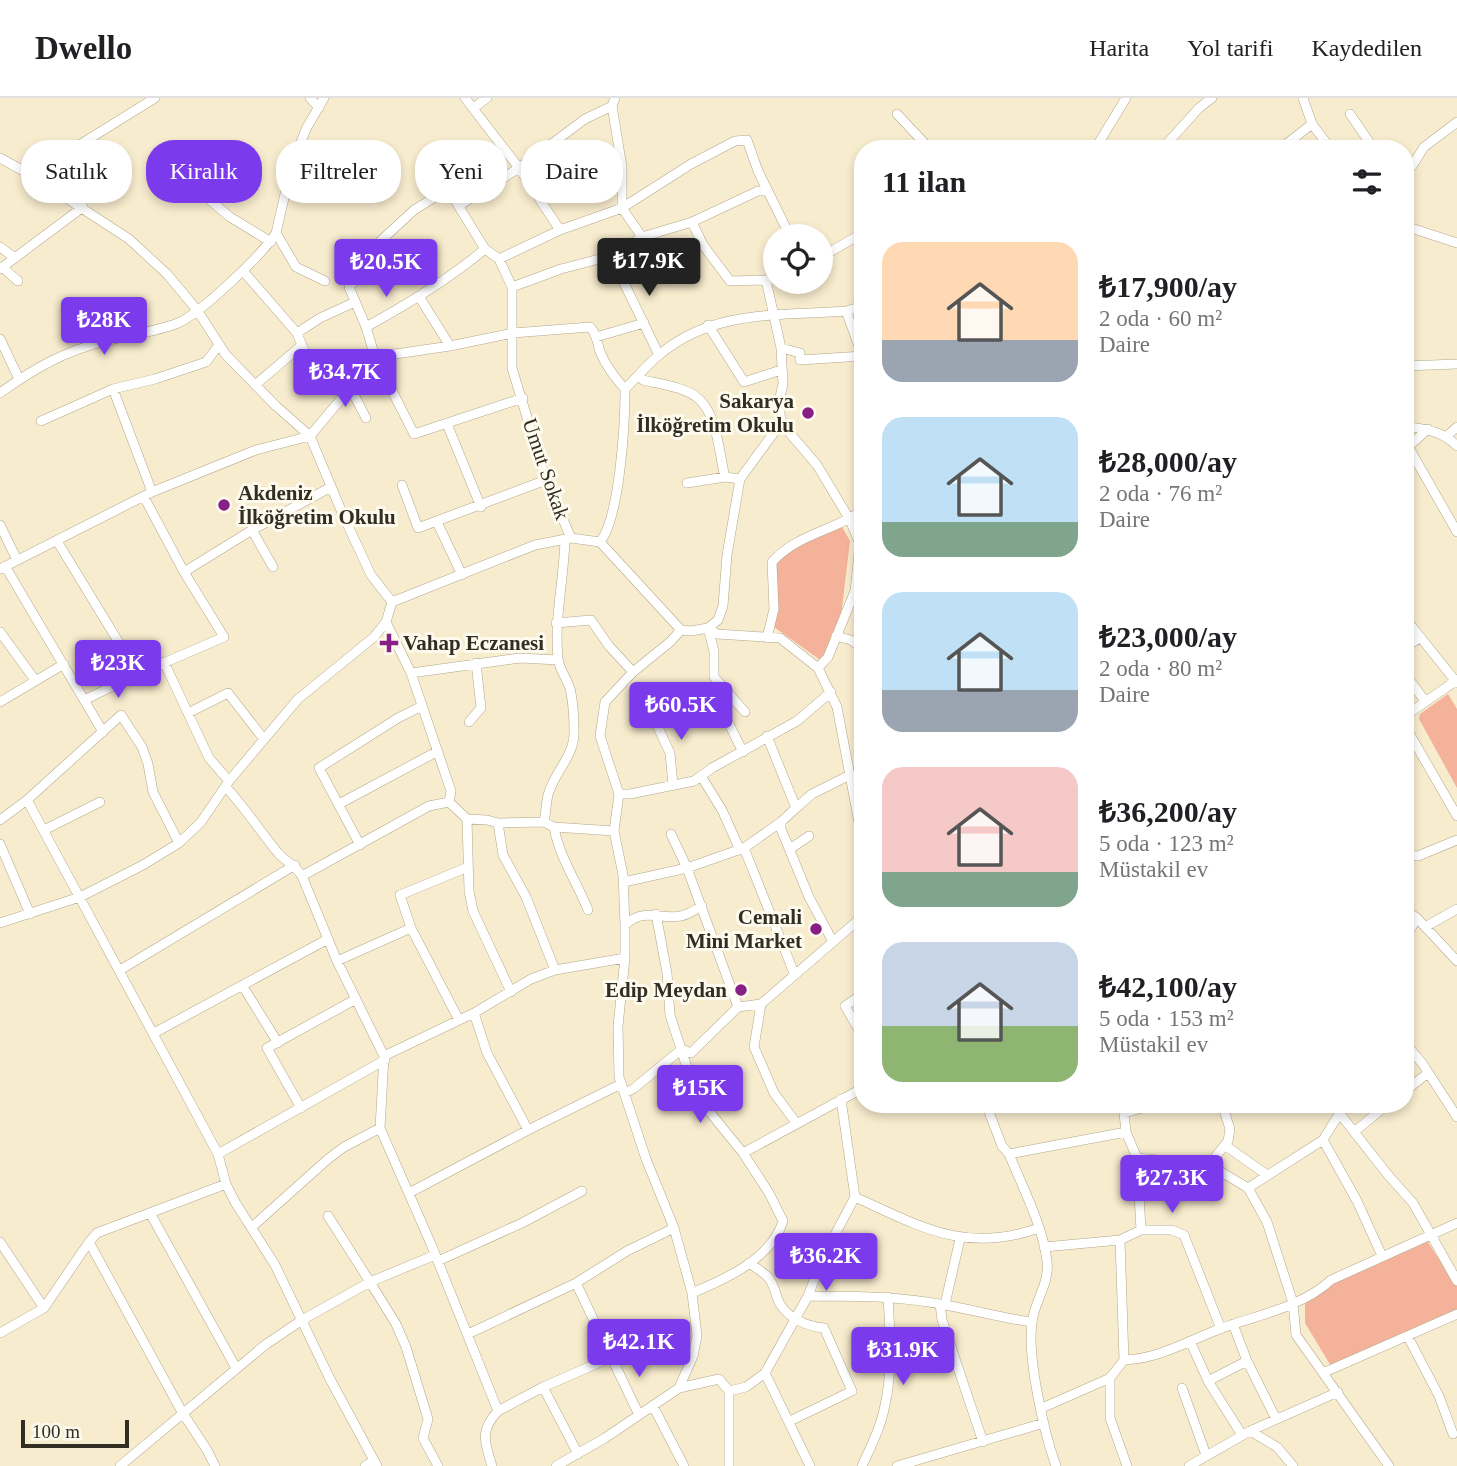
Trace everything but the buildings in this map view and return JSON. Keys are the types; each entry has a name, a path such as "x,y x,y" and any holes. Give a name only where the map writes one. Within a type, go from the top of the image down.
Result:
{"street":[{"path":"86,140 155,98"},
{"path":"310,98 319,108"},
{"path":"0,393 56,357 101,342 178,323 243,271 271,242 276,233 291,168 306,128 324,98"},
{"path":"466,98 519,168 560,230"},
{"path":"473,108 487,98"},
{"path":"1170,140 1199,108 1212,98"},
{"path":"1303,98 1312,124 1324,140"},
{"path":"1101,140 1124,99"},
{"path":"460,205 519,168 585,119 613,102 622,167 622,208 642,237"},
{"path":"897,114 922,140"},
{"path":"1350,114 1368,140"},
{"path":"1414,163 1424,147 1457,122"},
{"path":"1292,140 1312,124"},
{"path":"499,259 560,230 622,208 691,164 735,141 747,141 784,224"},
{"path":"0,158 21,169"},
{"path":"523,398 414,434 375,357 349,287 376,257 374,247 414,210 448,189 485,250 499,259 512,287 561,269 611,256 642,237 692,222 758,191 768,191"},
{"path":"77,203 129,239 167,274 197,310 219,345 256,385 310,436 371,575 392,602"},
{"path":"213,203 230,217 271,242"},
{"path":"18,281 1,268 83,207"},
{"path":"692,222 703,244 730,281 763,279"},
{"path":"1414,229 1457,243"},
{"path":"276,233 296,267 326,281"},
{"path":"833,250 854,238"},
{"path":"0,247 15,258"},
{"path":"366,327 420,298 485,250"},
{"path":"611,256 660,355"},
{"path":"243,271 297,333 309,363 301,371"},
{"name":"Umut Sokak","path":"512,287 512,368 546,480 568,539 556,623 558,660 561,673 571,691 575,731 571,753 556,775 548,795 544,822"},
{"path":"772,294 781,348 781,424 817,465 854,530"},
{"path":"420,298 450,346"},
{"path":"297,333 320,318 355,303"},
{"path":"600,542 612,517 621,456 625,389 660,355 708,325 730,320 854,309"},
{"path":"846,311 854,333"},
{"path":"596,337 644,323"},
{"path":"708,325 744,382 781,370"},
{"path":"103,732 3,567 148,494 256,450 310,436 349,385 360,365 375,357 513,333 590,327 600,353 612,374 625,389"},
{"path":"0,339 19,379"},
{"path":"41,421 113,389 155,379 206,362 219,345"},
{"path":"256,385 301,346"},
{"path":"781,348 800,353 800,360 854,357"},
{"path":"1414,366 1457,364"},
{"path":"638,376 699,399 712,418 725,477"},
{"path":"349,385 366,418"},
{"path":"84,700 224,637 184,572 148,494 113,389"},
{"path":"447,424 481,507"},
{"path":"679,1388 697,1336 692,1293 674,1227 646,1159 622,1089 618,1026 625,958 624,882 614,831 620,794 600,736 601,722 605,702 681,630 708,628 718,620 723,606 727,555 740,479 781,424"},
{"path":"1414,427 1447,436 1457,446"},
{"path":"1447,436 1457,427"},
{"path":"1414,439 1428,429"},
{"path":"1414,456 1457,532"},
{"path":"687,483 725,477 740,479"},
{"path":"402,485 418,528 481,507 546,480"},
{"path":"184,572 331,486"},
{"path":"767,638 774,609 772,562 782,550 808,535 854,517"},
{"path":"438,522 462,575"},
{"path":"0,525 17,560"},
{"path":"252,530 273,567"},
{"path":"392,602 535,545 568,539 600,542 681,630"},
{"path":"57,541 138,674"},
{"path":"818,668 828,657 854,593"},
{"path":"0,923 80,897 179,843 201,822 263,738 298,699 374,637 386,622 392,602"},
{"path":"556,623 591,620 633,673"},
{"path":"386,622 411,673 452,791 449,802"},
{"path":"708,628 717,634 780,638 818,668 837,707 854,790"},
{"path":"708,628 714,651 715,677 745,712"},
{"path":"1414,630 1457,681 1414,709"},
{"path":"0,632 35,680"},
{"path":"836,636 854,643"},
{"path":"1414,642 1420,638"},
{"path":"411,673 520,658 558,660"},
{"path":"164,662 209,758 281,856 295,865 302,876 337,961 384,1058 380,1128 498,1411"},
{"path":"469,722 481,708 476,663"},
{"path":"0,702 64,664"},
{"path":"1414,687 1424,701"},
{"path":"665,688 696,696 701,705 725,716 743,752"},
{"path":"620,794 694,781 797,720 831,692"},
{"path":"188,713 228,693 263,738"},
{"path":"360,845 319,768 422,706"},
{"path":"649,708 670,753 673,785"},
{"path":"0,820 27,800 121,715 142,747 153,792 179,843"},
{"path":"766,736 796,808"},
{"path":"1414,740 1453,799 1457,816"},
{"path":"340,804 438,751"},
{"path":"624,882 687,868 742,849 781,822 812,794 850,775"},
{"path":"701,776 742,849 794,973"},
{"path":"27,800 218,1154 226,1184 275,1265 330,1379 375,1463 365,1466"},
{"path":"44,830 100,802"},
{"path":"449,802 467,819 498,823 544,822 554,827 614,831"},
{"path":"302,876 429,806 449,802"},
{"path":"467,819 468,891 473,911 511,992"},
{"path":"781,822 809,897 832,940"},
{"path":"498,823 503,855 526,897 555,970"},
{"path":"554,827 557,845 588,910"},
{"path":"671,834 702,906 738,1007"},
{"path":"790,849 809,836"},
{"path":"1414,856 1457,840"},
{"path":"0,844 30,914"},
{"path":"120,970 295,865"},
{"path":"459,1020 411,928 400,895 468,867"},
{"path":"625,925 631,919 656,914 681,916 702,906"},
{"path":"1425,927 1457,909"},
{"path":"656,914 667,973 670,1015 692,1086 743,1153 769,1193 783,1221 767,1248 749,1263 716,1283 692,1293"},
{"path":"1414,916 1457,961"},
{"path":"1414,923 1417,918"},
{"path":"682,1049 691,1053 738,1007 761,1004 854,923"},
{"path":"337,961 411,928"},
{"path":"154,1033 328,939"},
{"path":"218,1154 384,1058 474,1013 531,979 555,970 625,958"},
{"path":"242,985 278,1043"},
{"path":"301,1108 267,1048 356,999"},
{"path":"854,1000 845,1006 854,1022"},
{"path":"761,1004 754,1047 774,1093 797,1124"},
{"path":"474,1013 487,1053 528,1130"},
{"path":"409,1193 528,1130 622,1089 634,1089 682,1049"},
{"path":"1414,1054 1457,1117"},
{"path":"1414,1084 1428,1073"},
{"path":"743,1153 854,1092"},
{"path":"729,1391 746,1388 765,1373 808,1296 824,1255 855,1197 841,1099"},
{"path":"989,1113 1002,1146 1009,1154 1044,1247 1047,1277 1031,1322 1032,1359 1044,1423 1056,1466"},
{"path":"1124,1113 1126,1132 1137,1158 1141,1230"},
{"path":"1208,1166 1228,1141 1230,1129 1226,1113"},
{"path":"1354,1132 1377,1113"},
{"path":"1248,1188 1323,1140 1340,1114 1413,1203 1457,1281"},
{"path":"252,1227 328,1159 344,1147 380,1128"},
{"path":"1009,1154 1126,1132"},
{"path":"1323,1140 1357,1201 1382,1256"},
{"path":"1226,1146 1267,1175"},
{"path":"1137,1158 1208,1166 1248,1188 1267,1222 1293,1303 1296,1335 1325,1372 1389,1466"},
{"path":"0,1333 44,1308 97,1233 226,1184"},
{"path":"120,1466 236,1368 302,1320 370,1282 523,1223 582,1191"},
{"path":"855,1197 912,1224 960,1239 1014,1237 1038,1228"},
{"path":"150,1213 236,1368"},
{"path":"328,1216 396,1324 406,1347 428,1419 423,1438 438,1466"},
{"path":"1124,1360 1139,1360 1159,1354 1293,1303 1331,1280 1457,1223"},
{"path":"468,1334 576,1283 627,1251 674,1227"},
{"path":"1044,1247 1120,1240 1141,1230 1172,1230 1184,1235 1220,1329"},
{"path":"960,1239 943,1304 942,1320 983,1442"},
{"path":"1042,1408 1110,1378 1124,1360 1120,1240"},
{"path":"0,1242 44,1308"},
{"path":"89,1242 182,1412 215,1466"},
{"path":"749,1263 767,1277 780,1304 795,1319 810,1326 824,1328 852,1391 790,1421"},
{"path":"576,1283 639,1415"},
{"path":"808,1296 888,1297 943,1304 991,1316 1031,1322"},
{"path":"862,1466 886,1404 890,1363 888,1297"},
{"path":"1325,1372 1457,1314"},
{"path":"1233,1324 1247,1361 1276,1419"},
{"path":"1408,1337 1440,1396 1453,1434"},
{"path":"1190,1342 1208,1381 1246,1433 1277,1447 1293,1466"},
{"path":"492,1466 483,1439 486,1428 498,1411 543,1387 612,1357"},
{"path":"1208,1381 1247,1361"},
{"path":"765,1373 810,1466"},
{"path":"1110,1378 1110,1418 1127,1466"},
{"path":"556,1466 679,1388 719,1379 729,1391 729,1466"},
{"path":"543,1387 578,1454"},
{"path":"1182,1388 1206,1455"},
{"path":"1189,1466 1246,1433 1338,1392"},
{"path":"653,1406 684,1466"},
{"path":"897,1466 1044,1423"}],"shaded area":[{"path":"841,525 850,541 842,608 836,636 823,662 767,622 774,606 776,565 781,557"},
{"path":"1448,694 1457,709 1457,788 1419,719 1420,714"},
{"path":"1425,1238 1457,1286 1457,1318 1331,1366 1305,1323 1305,1304 1344,1276"}],"place":[{"name":"Sakarya İlköğretim Okulu","path":"808,413"},
{"name":"Akdeniz İlköğretim Okulu","path":"224,505"},
{"name":"Vahap Eczanesi","path":"389,643"},
{"name":"Cemali Mini Market","path":"816,929"},
{"name":"Edip Meydan","path":"741,990"}]}
